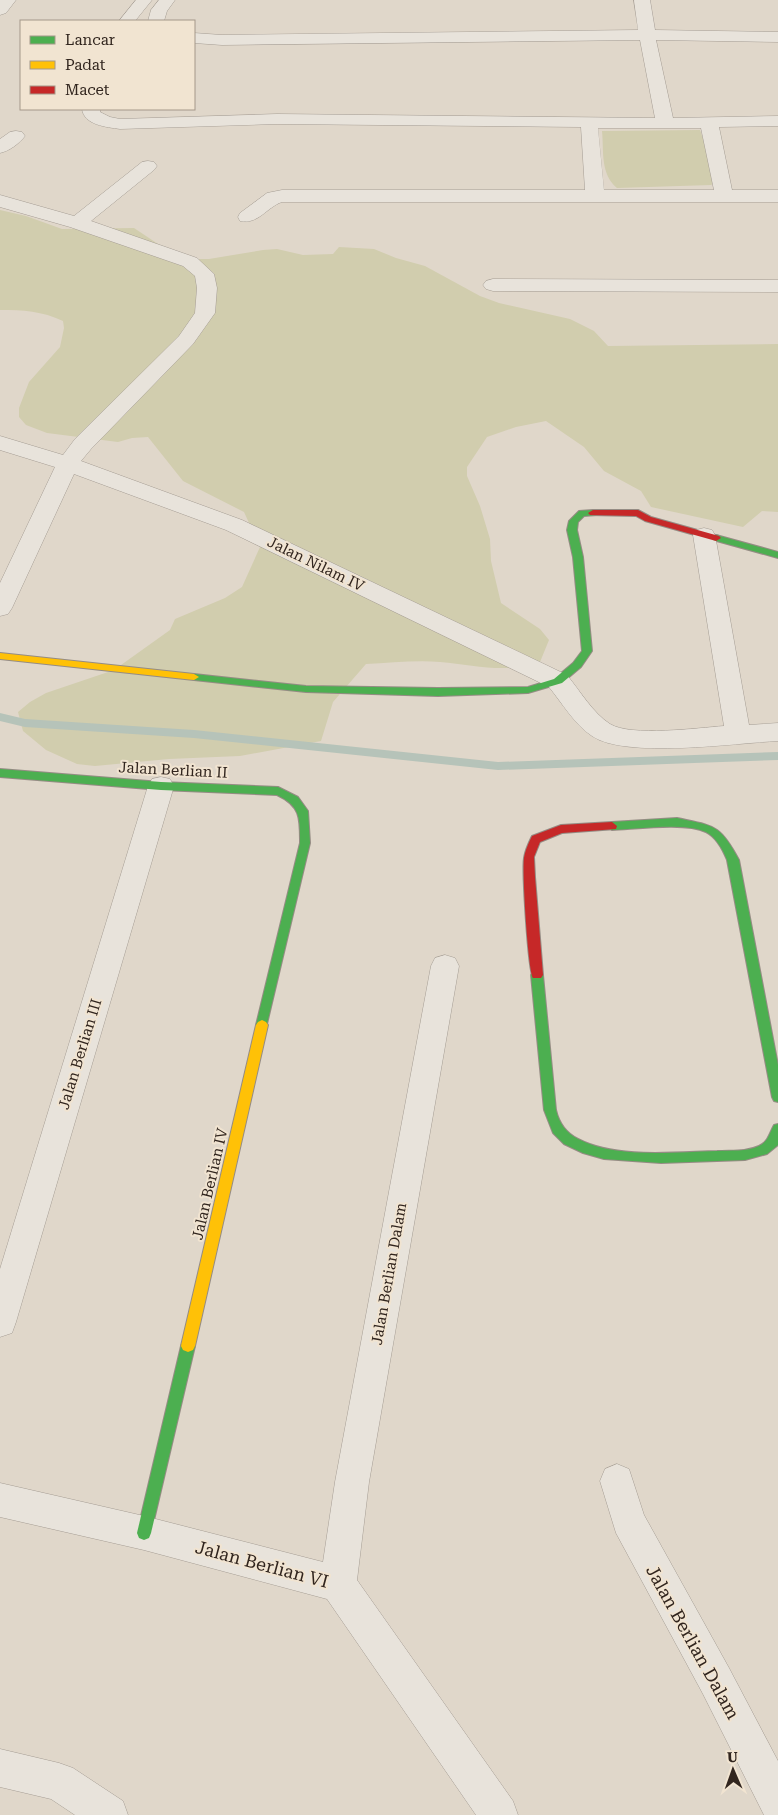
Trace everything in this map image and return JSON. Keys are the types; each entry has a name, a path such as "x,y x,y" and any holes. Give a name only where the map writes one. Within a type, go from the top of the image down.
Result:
{"street":[{"path":"0,10 8,0"},
{"path":"128,20 144,0"},
{"path":"156,20 159,10 167,0"},
{"path":"642,0 647,35 665,123"},
{"path":"195,38 222,40 647,35 778,37"},
{"path":"91,110 92,115 106,122 120,124 277,119 665,123 778,121"},
{"path":"589,122 595,195"},
{"path":"709,122 724,195"},
{"path":"0,148 16,136"},
{"path":"77,223 148,166"},
{"path":"247,217 274,197 282,196 778,196"},
{"path":"0,200 77,223 190,262 204,274 207,288 205,313 186,340 83,444 68,464 0,608"},
{"path":"493,285 778,286"},
{"name":"Jalan Nilam IV","path":"0,443 68,464 234,525 558,681"},
{"path":"0,656 306,689 438,692 528,690 558,681 577,666 588,651 578,557 572,530 574,521 582,513 638,512 648,519 778,555"},
{"path":"704,535 738,733"},
{"path":"558,681 593,724 602,732 613,736 644,740 778,732"},
{"name":"Jalan Berlian II","path":"0,773 161,786 278,791 291,795 300,803 305,812 305,843"},
{"name":"Jalan Berlian III","path":"0,1322 161,786"},
{"path":"774,1145 740,1155 669,1157 621,1155 583,1148 560,1135 550,1113 546,1081 529,877 529,857 536,838 561,829 677,822 710,829 725,844 733,860 778,1097"},
{"name":"Jalan Berlian IV","path":"144,1532 305,843"},
{"name":"Jalan Berlian Dalam","path":"338,1584 352,1482 445,966"},
{"name":"Jalan Berlian Dalam","path":"617,1481 628,1521 716,1681 778,1801"},
{"name":"Jalan Berlian VI","path":"0,1500 144,1532 338,1584 499,1815"},
{"path":"0,1768 59,1782 109,1815"}],"shaded area":[{"path":"700,130 713,168 715,182 711,185 617,188 608,176 604,162 602,131"},
{"path":"0,210 26,216 62,229 134,228 180,256 193,259 209,259 277,249 303,255 333,254 339,247 374,249 396,258 425,266 480,296 499,303 570,319 594,331 608,346 778,344 778,512 762,511 743,527 651,507 641,491 604,471 584,447 546,421 516,427 487,437 467,467 467,476 480,506 490,539 491,561 501,603 540,629 549,640 540,662 527,666 503,668 431,661 366,664 333,702 321,741 240,756 169,759 95,766 77,764 46,750 23,731 18,712 30,702 46,693 114,670 170,630 175,619 225,598 242,587 260,547 244,512 183,481 148,437 132,438 118,442 47,433 26,425 19,417 19,408 29,382 60,347 64,328 63,321 48,315 25,311 0,310"}],"waterway":[{"path":"0,717 25,723 194,734 498,766 778,756"}],"traffic: fast":[{"path":"194,677 306,689 438,692 528,690 558,681 577,665 587,651 578,557 572,530 574,521 582,513 593,513"},
{"path":"716,538 778,555"},
{"path":"0,773 161,786 278,791 294,800 299,805 304,818 305,843 262,1025"},
{"path":"612,826 677,822 710,829 725,844 733,860 778,1097"},
{"path":"537,975 550,1110 557,1129 568,1140 588,1149 623,1156 739,1155 751,1154 766,1148 773,1141 778,1129"},
{"path":"144,1533 188,1346"}],"traffic: slow":[{"path":"0,656 194,677"},
{"path":"188,1346 262,1025"}],"traffic: jam":[{"path":"593,513 638,513 648,519 716,538"},
{"path":"537,975 529,877 529,857 536,839 561,829 612,826"}]}
